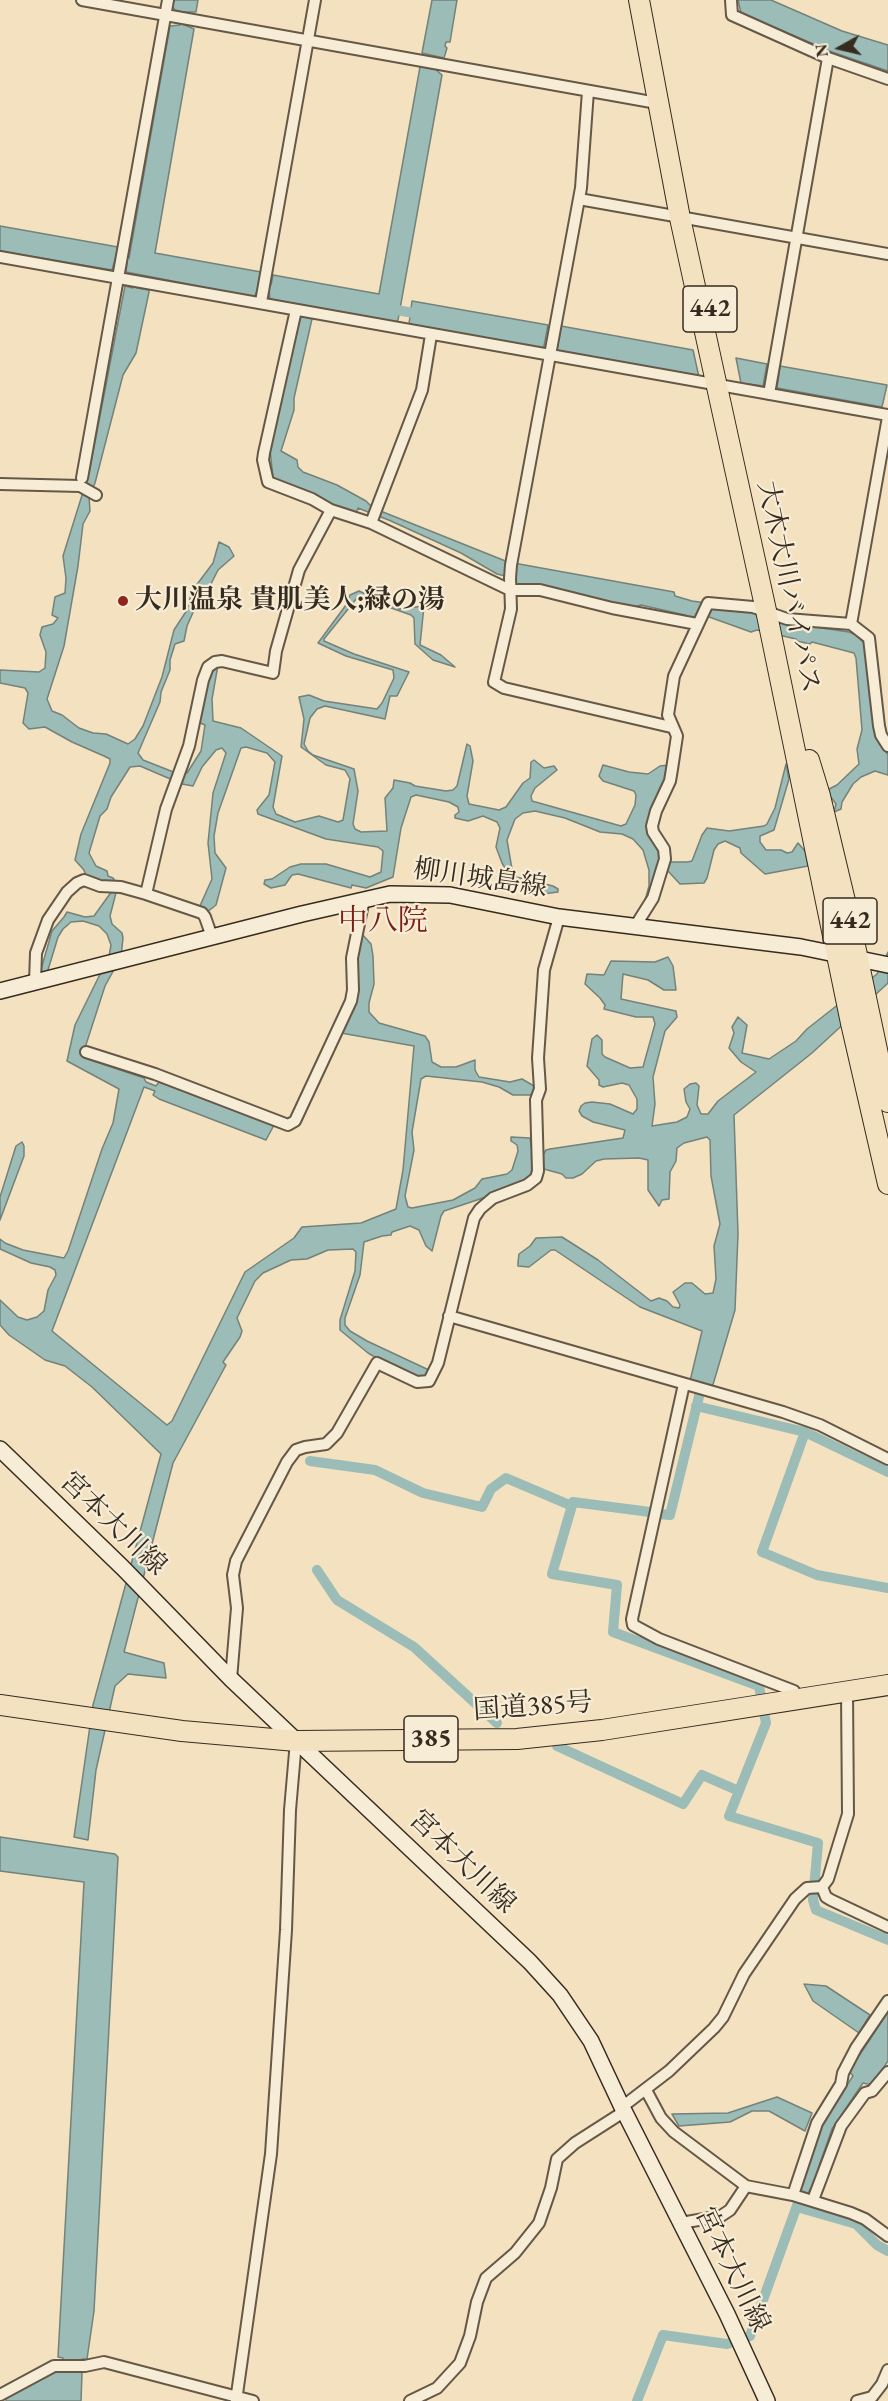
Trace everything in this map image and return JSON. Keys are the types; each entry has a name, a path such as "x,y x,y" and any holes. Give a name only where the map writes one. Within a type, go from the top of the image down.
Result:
{"highway":[{"name":"大木大川バイパス","path":"639,0 657,103 685,219 776,638 813,796 826,863 836,955 888,1184"},
{"name":"大木大川バイパス","path":"649,0 685,219"},
{"name":"大木大川バイパス","path":"826,863 858,960 888,1102"},
{"name":"国道385号","path":"0,1705 110,1722 296,1741 517,1739 602,1730 888,1685"}],"main road":[{"name":"柳川城島線","path":"0,991 390,894 450,895 560,917 801,947 883,965"},
{"name":"宮本大川線","path":"0,1449 123,1568 231,1678 530,1962 560,1995 591,2041 767,2401"}],"street":[{"path":"82,0 657,103"},
{"path":"81,482 118,278 171,16 168,0"},
{"path":"261,300 315,0"},
{"path":"731,0 732,15 828,58 888,79"},
{"path":"769,394 828,58"},
{"path":"588,91 579,199 511,565 511,609 494,682 497,685 671,727"},
{"path":"579,199 888,254"},
{"path":"0,257 261,300 430,335 549,354 888,416 851,624"},
{"path":"303,310 263,460 268,482 312,498 331,510 374,516 510,590 540,590 612,608 698,622"},
{"path":"374,516 423,390 430,335"},
{"path":"0,484 81,482 96,495"},
{"path":"146,894 166,810 189,746 203,680 208,667 215,662 222,661 273,673 276,651 299,570 331,510"},
{"path":"636,926 655,892 665,859 664,849 653,832 652,826 656,811 670,781 677,736 668,716 674,676 708,603 727,603 787,619 851,624 870,638 879,726 881,735 888,746"},
{"path":"35,982 36,953 48,920 67,892 84,880 100,886 121,887 146,894 201,913 205,917 212,937"},
{"path":"86,1053 155,1074 288,1125 295,1121 351,1001 352,958 364,899"},
{"path":"231,1678 237,1608 233,1575 236,1561 287,1462 296,1450 326,1444 337,1433 377,1363 417,1382 429,1382 438,1364 474,1218 480,1209 494,1198 532,1183 538,1172 536,1100 540,1089 538,1058 541,1002 544,970 560,917"},
{"path":"449,1316 783,1412 820,1425 888,1459"},
{"path":"686,1385 639,1584 632,1619 633,1625 659,1639 794,1691 787,1701"},
{"path":"410,2401 437,2388 460,2363 486,2278 515,2253 539,2223 551,2188 557,2159 575,2143 623,2109 688,2054 723,2017 744,1974 795,1899 828,1879 848,1814 847,1692"},
{"path":"237,2399 271,2154 286,1930 290,1810 296,1741"},
{"path":"814,1887 831,1900 888,1927"},
{"path":"802,2197 817,2123 841,2084 843,2073 856,2048 888,2001"},
{"path":"802,2197 840,2126 865,2093 873,2091 888,2072"},
{"path":"646,2090 662,2118 674,2132 746,2186 802,2197 851,2213 865,2219 888,2236"},
{"path":"681,2223 721,2216 730,2210 746,2186"},
{"path":"1,2397 54,2366 85,2366 104,2362 237,2399 253,2401"},
{"path":"857,2401 872,2397 882,2384 888,2370"}],"water":[{"path":"174,0 198,0 196,12 175,10 172,6"},
{"path":"432,0 457,0 450,42 446,42 444,58 422,53"},
{"path":"738,0 771,0 842,31 888,45 888,71 832,52 741,13"},
{"path":"180,23 194,29 155,253 261,272 260,286 254,297 126,272 127,263 125,262 126,258 129,258 170,26 180,25"},
{"path":"420,67 434,68 442,75 398,320 396,322 270,299 269,288 267,288 268,284 271,285 273,275 379,294"},
{"path":"0,226 118,247 116,256 119,256 118,260 115,260 112,270 0,251"},
{"path":"134,285 137,288 149,290 149,292 136,353 123,375 95,483 89,497 90,511 83,524 64,646 47,699 52,711 62,715 79,728 93,733 106,734 128,744 135,739 143,726 162,677 174,630 187,610 192,591 213,563 219,542 229,547 234,556 218,570 210,586 211,590 205,591 199,599 187,626 184,641 175,644 160,702 138,753 143,760 176,773 187,773 201,751 205,725 198,722 209,676 218,665 212,699 213,721 241,728 282,756 273,807 276,814 295,822 319,816 338,822 343,820 350,779 345,770 326,765 301,747 304,719 299,697 309,695 324,701 377,709 382,703 394,678 393,670 346,656 318,643 346,605 350,595 359,591 399,609 424,606 420,645 441,655 455,667 433,660 415,644 414,618 411,615 363,598 357,598 324,639 354,654 409,672 397,696 390,696 385,719 325,706 317,709 310,718 304,744 308,751 313,755 354,769 358,791 353,824 355,829 361,832 387,831 385,798 393,788 394,780 415,786 453,790 457,786 467,744 470,746 473,761 467,796 469,804 499,810 506,807 523,783 530,778 531,762 534,760 544,768 554,766 557,770 535,788 531,796 532,801 621,826 626,824 635,805 636,795 634,791 603,781 599,776 603,765 648,774 660,766 669,765 666,779 649,821 650,838 660,852 662,862 687,862 692,861 707,828 729,831 767,824 775,808 786,764 789,779 774,830 760,836 760,842 766,850 781,850 787,853 792,852 798,843 805,851 808,866 765,874 741,853 740,848 725,841 718,844 714,850 704,883 680,884 668,871 659,872 647,903 644,904 649,886 649,870 643,850 633,839 622,834 600,832 565,818 535,811 523,813 515,819 507,840 512,869 516,877 558,889 558,892 543,894 516,883 511,878 496,847 500,828 497,822 483,816 468,821 455,818 459,812 458,807 449,802 416,795 411,797 401,828 393,877 366,888 352,885 351,888 298,874 292,875 285,885 271,888 264,884 265,880 272,879 290,867 301,864 326,864 370,877 381,872 383,851 378,847 326,839 258,814 257,810 269,795 275,762 267,753 246,747 241,748 218,813 214,836 215,853 226,868 216,905 206,913 199,908 212,879 208,843 213,793 226,753 222,748 216,750 202,767 193,786 182,784 140,766 130,767 111,797 107,809 100,816 89,853 96,866 107,871 108,876 113,878 118,885 110,916 112,924 122,933 123,938 121,957 105,986 82,1057 144,1078 146,1082 156,1086 159,1082 273,1127 266,1140 159,1099 153,1095 155,1091 144,1087 52,1331 167,1425 172,1421 245,1272 294,1238 302,1227 361,1223 396,1209 403,1170 414,1046 341,1033 361,933 371,944 373,956 374,984 369,1012 379,1023 425,1036 429,1042 432,1062 441,1067 456,1067 475,1060 475,1070 479,1077 510,1082 522,1079 534,1086 534,1092 530,1095 513,1095 499,1087 482,1082 426,1076 421,1079 412,1132 414,1150 405,1196 408,1207 412,1208 453,1200 475,1188 482,1179 507,1174 512,1170 518,1151 511,1137 530,1138 533,1158 541,1158 546,1150 550,1149 623,1138 625,1130 593,1122 582,1116 579,1111 585,1103 592,1102 610,1104 633,1114 637,1109 637,1099 629,1085 622,1083 603,1087 599,1085 599,1080 587,1066 592,1039 597,1035 602,1040 602,1054 605,1057 630,1068 643,1067 655,1024 653,1017 636,1017 604,1009 605,1005 600,998 585,984 587,974 604,975 611,961 655,962 668,957 673,966 676,990 664,990 648,980 623,974 621,999 676,1011 677,1017 665,1031 653,1077 655,1104 652,1126 677,1122 687,1117 690,1109 686,1102 684,1089 690,1084 696,1083 699,1086 697,1105 701,1114 708,1114 718,1101 756,1072 741,1062 729,1048 734,1033 732,1027 738,1017 747,1025 742,1053 769,1059 796,1041 807,1029 877,974 888,952 888,983 812,1053 734,1115 738,1234 735,1310 712,1388 690,1381 702,1331 640,1307 555,1250 551,1250 529,1267 518,1266 519,1254 536,1238 562,1237 598,1260 651,1301 659,1298 679,1308 680,1305 673,1292 685,1283 692,1283 705,1294 713,1293 716,1279 714,1246 720,1224 711,1176 710,1140 707,1137 684,1143 677,1148 676,1161 670,1172 669,1199 662,1200 659,1206 648,1190 648,1160 604,1159 596,1161 582,1174 573,1178 566,1178 562,1174 544,1169 535,1169 529,1179 444,1211 432,1251 426,1246 419,1230 410,1226 392,1232 391,1235 364,1242 360,1275 345,1318 345,1325 350,1331 367,1341 431,1371 427,1376 419,1378 394,1368 368,1353 340,1330 340,1320 355,1271 356,1252 353,1249 328,1250 307,1259 291,1260 263,1273 255,1281 237,1318 242,1331 240,1337 223,1362 226,1365 173,1463 124,1652 164,1663 166,1678 128,1674 115,1686 96,1770 88,1840 74,1837 93,1705 161,1454 92,1387 65,1366 45,1360 9,1335 0,1325 0,1300 18,1317 27,1320 37,1317 44,1311 48,1290 56,1275 55,1270 50,1267 31,1263 0,1249 0,1239 23,1250 64,1258 113,1123 119,1089 67,1061 75,1025 109,956 111,945 107,934 99,926 83,921 71,922 58,937 48,970 45,974 40,973 52,931 67,912 85,917 94,916 112,891 87,879 84,870 75,860 81,834 110,759 45,727 29,729 23,723 28,693 25,688 0,683 0,670 39,672 45,668 46,652 40,635 42,627 53,624 58,618 52,615 55,597 65,593 66,578 63,556 89,473 125,286 133,288"},
{"path":"412,301 548,325 544,346 542,348 409,324"},
{"path":"303,315 310,316 309,318 312,319 294,398 294,410 281,451 297,460 298,467 303,472 337,485 366,501 373,508 508,562 674,592 675,596 692,601 742,608 808,626 856,635 864,643 867,651 872,714 877,738 888,755 888,775 875,771 861,777 853,784 842,802 841,809 834,812 836,804 830,796 829,789 837,785 859,764 857,749 862,730 854,653 757,630 751,632 698,613 692,619 685,615 641,605 628,609 517,585 514,578 497,574 461,553 391,521 358,508 355,515 270,480 273,477 270,450 299,318"},
{"path":"561,326 693,350 699,377 557,350"},
{"path":"736,358 767,364 763,386 741,383"},
{"path":"780,366 887,385 882,407 777,388"},
{"path":"22,1142 24,1156 0,1220 0,1197 16,1146"},
{"path":"0,1837 115,1854 118,1857 94,2311 87,2359 82,2359 80,2372 82,2373 81,2401 6,2401 6,2396 55,2372 64,2372 63,2358 58,2357 84,1882 0,1871"},
{"path":"804,1984 826,1986 870,2015 859,2033 813,2001"},
{"path":"888,2012 888,2061 872,2085 863,2083 832,2129 812,2186 807,2195 800,2193 800,2184 824,2120 853,2076 849,2071"},
{"path":"777,2097 812,2113 805,2131 769,2111 752,2111 730,2122 679,2126 672,2114 728,2113"}],"waterway":[{"path":"386,308 424,315"},
{"path":"659,1514 670,1515 703,1380"},
{"path":"696,1406 805,1432 888,1472"},
{"path":"805,1432 762,1552 817,1575 888,1588"},
{"path":"310,1461 375,1470 423,1493 482,1507 491,1489 506,1478 572,1506"},
{"path":"650,1512 573,1502 552,1574 617,1585 613,1632 759,1686 766,1723 729,1816 818,1843 813,1900 816,1910 888,1940"},
{"path":"317,1570 337,1600 414,1647 497,1723"},
{"path":"557,1746 683,1804 702,1775 739,1791"},
{"path":"637,2401 663,2335 727,2344 750,2336 803,2189"},
{"path":"797,2207 856,2224 877,2245 888,2251"}],"place":[{"name":"大川温泉 貴肌美人;緑の湯","path":"123,601"}],"district":[{"name":"中八院","path":"383,922"}]}
